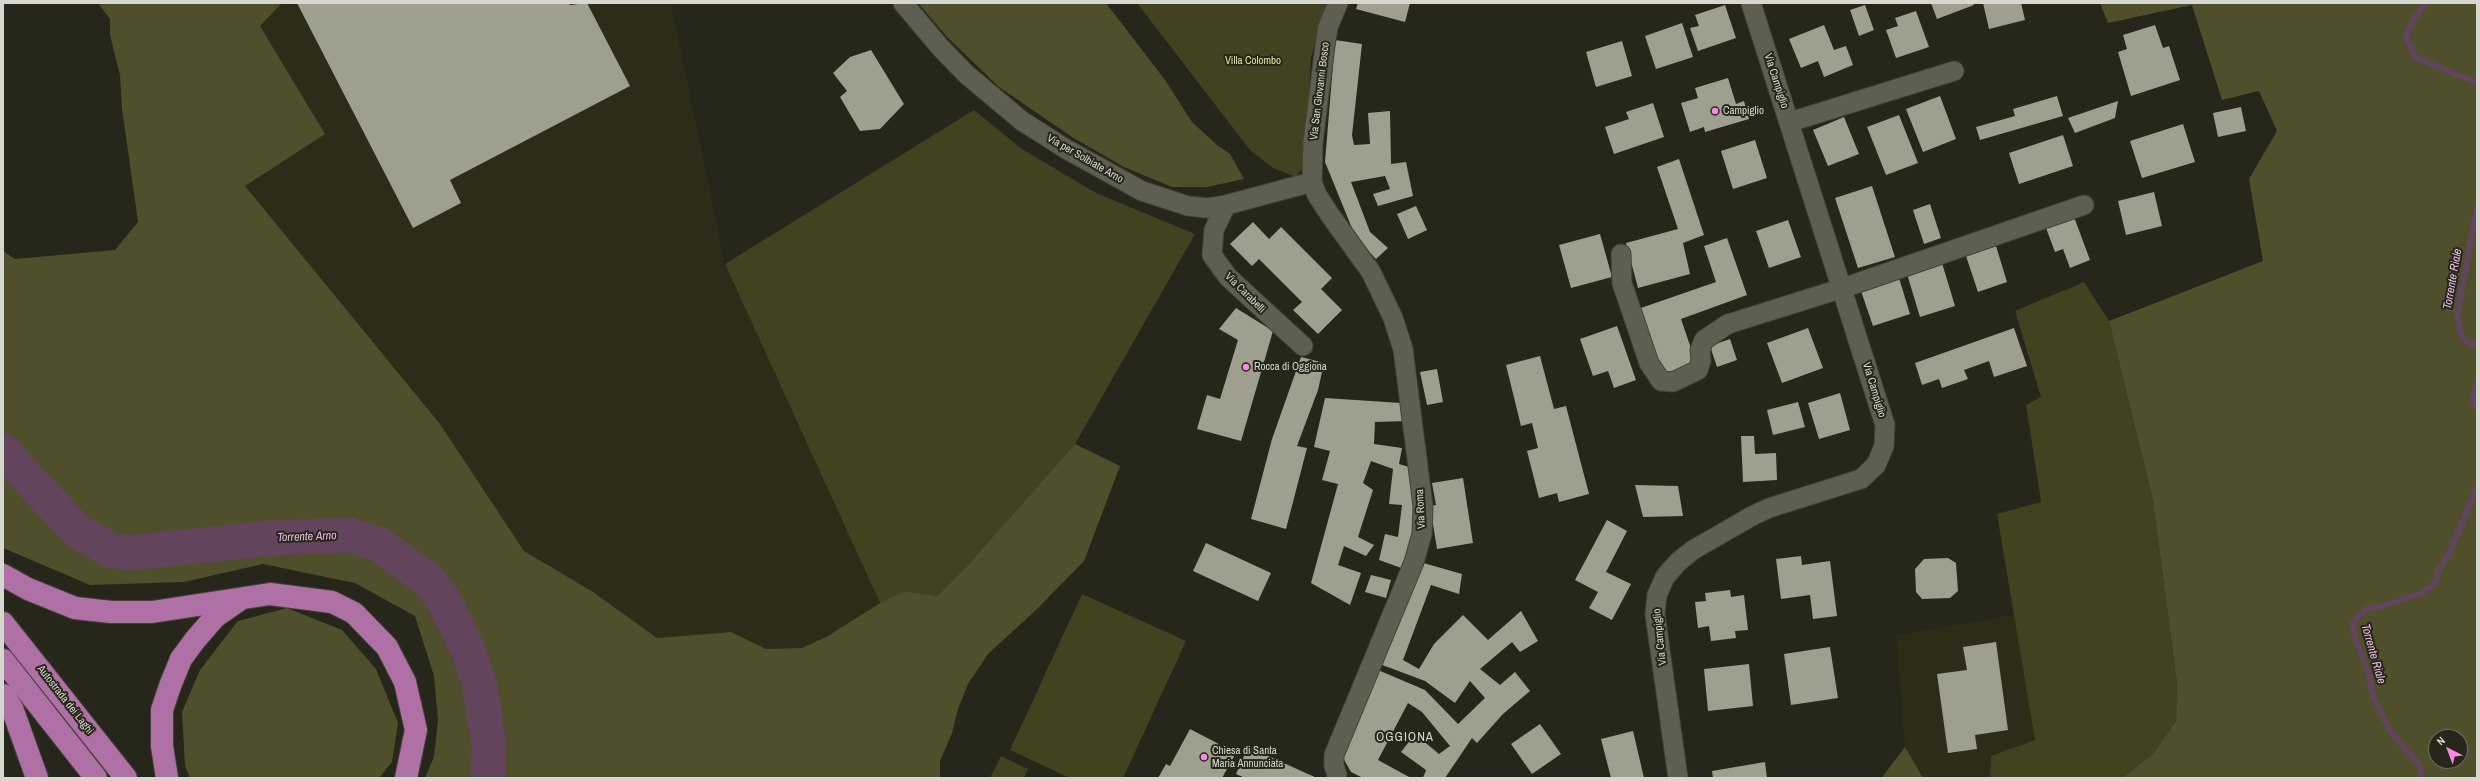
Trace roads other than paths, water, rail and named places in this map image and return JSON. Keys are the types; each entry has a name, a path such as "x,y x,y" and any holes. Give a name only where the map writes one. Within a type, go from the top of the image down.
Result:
{"highway":[{"path":"3,575 28,589 76,608 111,612 152,612 270,594 332,602 354,614 387,647 405,682 416,730 406,778"},
{"path":"167,778 162,746 162,710 181,659 215,617 243,598"},
{"name":"Autostrada dei Laghi","path":"3,623 126,778"},
{"path":"3,660 96,778"},
{"path":"3,695 12,708 37,778"}],"street":[{"name":"Via per Solbiate Arno","path":"903,3 940,47 966,74 1022,120 1066,149 1117,178 1166,199 1188,206 1208,208 1226,205 1312,182"},
{"name":"Via San Giovanni Bosco","path":"1312,182 1313,142 1325,46 1328,27 1338,3"},
{"name":"Via Campiglio","path":"1678,778 1655,614 1657,595 1665,577 1678,562 1693,550 1752,516 1769,508 1861,479 1876,465 1884,446 1885,425 1843,288 1751,3"},
{"path":"1790,122 1954,71"},
{"name":"Via Roma","path":"1312,182 1317,195 1371,272 1393,318 1403,349 1423,506 1422,534 1414,562 1334,755 1334,766 1338,777"},
{"name":"Via Carabelli","path":"1226,205 1214,230 1212,255 1228,277 1303,346"},
{"path":"1621,254 1622,283 1649,363 1661,381 1667,382 1682,379 1698,370 1701,361 1700,350 1704,340 1728,324 1843,288 2084,205"}],"waterway":[{"name":"Torrente Riale","path":"2426,3 2414,18 2406,37 2415,57 2477,83"},
{"name":"Torrente Riale","path":"2477,206 2457,317 2462,337 2469,344 2477,344"},
{"name":"Torrente Riale","path":"2477,381 2473,401 2477,408"},
{"name":"Torrente Arno","path":"3,451 77,531 111,550 129,553 273,538 350,535 380,545 428,580 444,601 468,650 480,686 489,747 488,778"},
{"name":"Torrente Riale","path":"2422,778 2421,767 2391,732 2373,697 2368,672 2355,638 2352,623 2366,609 2383,606 2422,593 2435,583 2439,569 2449,554 2477,488"}],"place":[{"name":"Campiglio","path":"1715,111"},
{"name":"Rocca di Oggiona","path":"1246,367"},
{"name":"Chiesa di Santa Maria Annunciata","path":"1204,757"}],"district":[{"name":"OGGIONA","path":"1405,738"}],"park label":[{"name":"Villa Colombo","path":"1253,61"}]}
